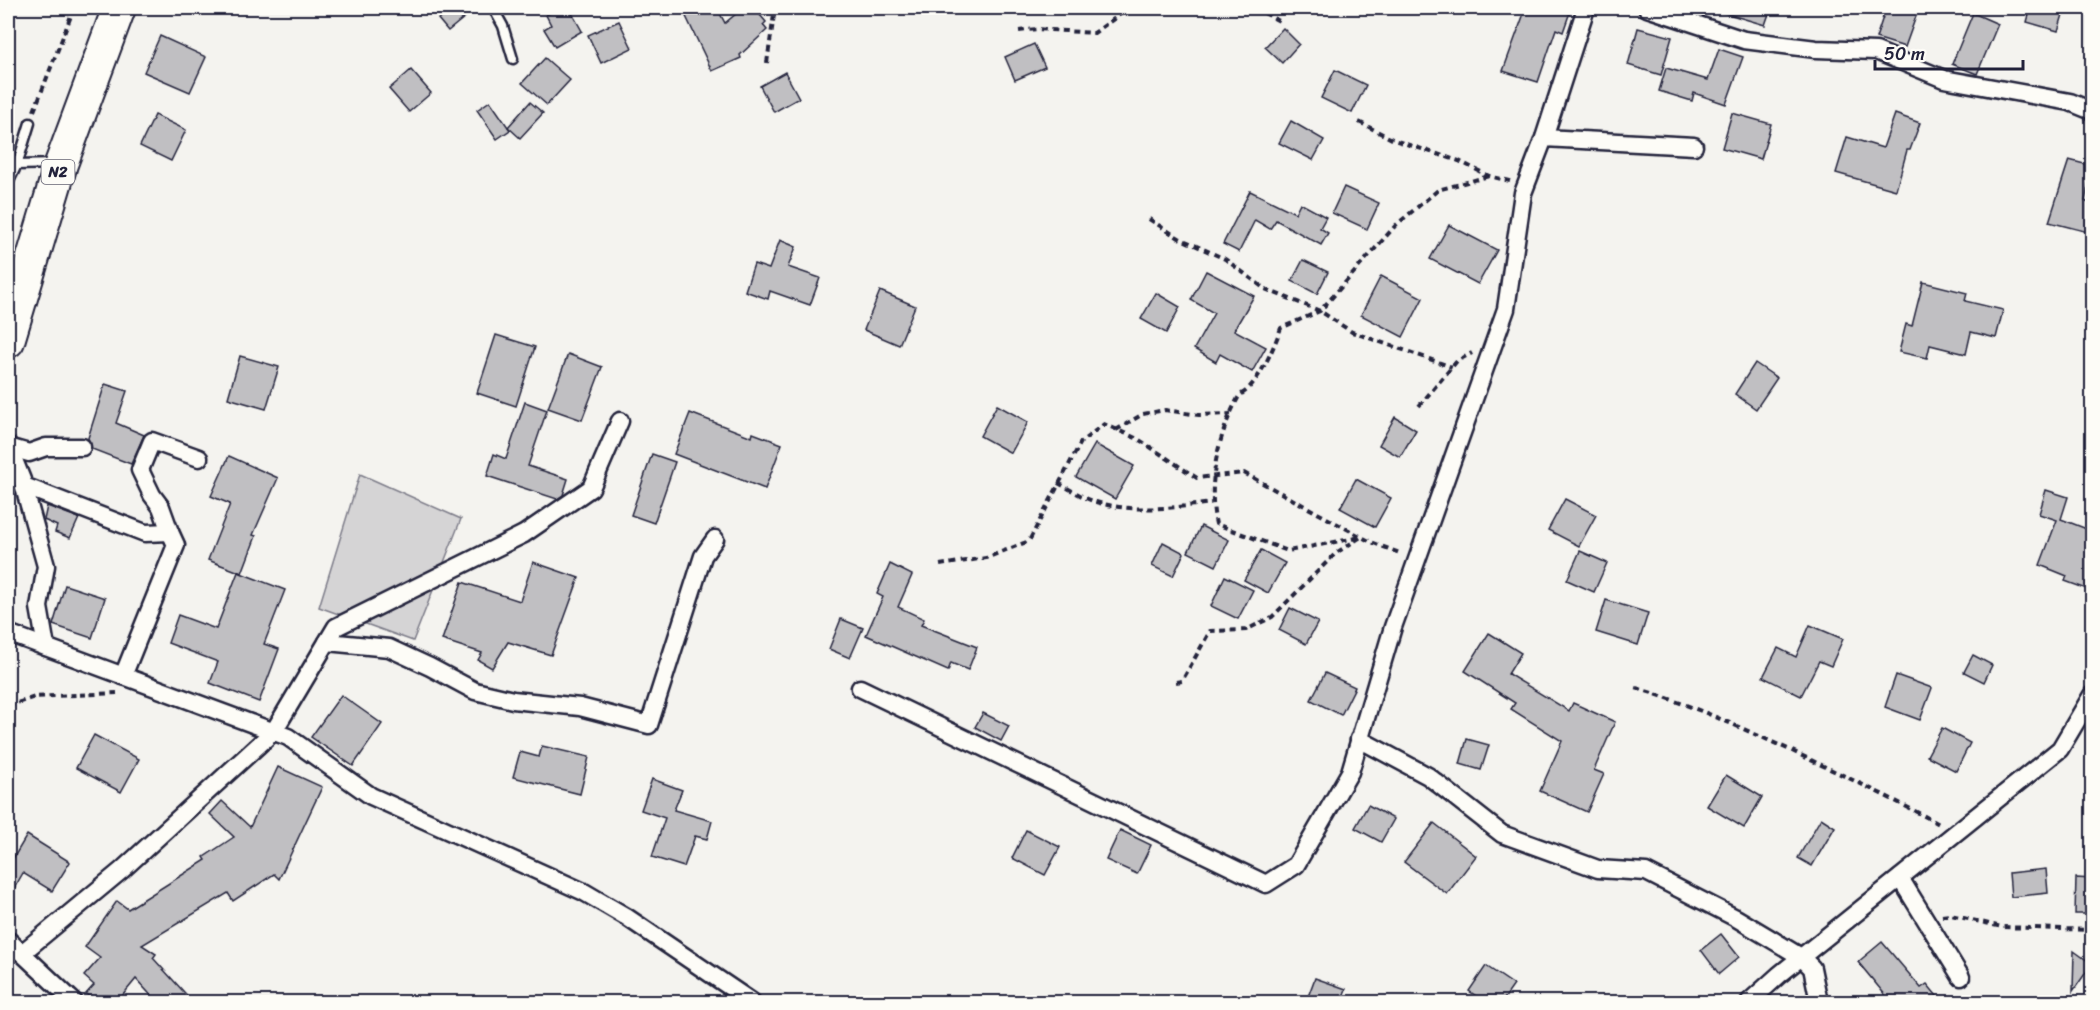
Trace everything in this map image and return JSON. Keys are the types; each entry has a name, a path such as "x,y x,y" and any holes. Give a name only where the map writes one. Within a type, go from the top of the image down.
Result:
{"highway":[{"name":"N2","path":"8,341 11,310 61,164 119,8"}],"street":[{"path":"860,688 1266,884 1296,865 1350,771 1417,559 1506,309 1525,184 1544,138 1586,8"},
{"path":"1647,8 1744,40 1816,49 1876,51 1944,79 2070,102 2092,111"},
{"path":"1544,138 1694,146"},
{"path":"22,953 122,870 274,731 336,627 524,534 591,488 620,421"},
{"path":"123,676 176,545 161,507 152,495 140,470 152,441 199,458"},
{"path":"8,446 29,453 46,447 82,447"},
{"path":"8,446 24,486 46,566 39,607 46,648"},
{"path":"24,486 145,533 170,532"},
{"path":"327,642 388,648 475,691 513,700 580,707 649,725 695,589 703,556 715,539"},
{"path":"8,633 288,737 370,796 594,898 625,915 752,1002"},
{"path":"1749,1002 1801,957 2060,749 2092,695"},
{"path":"1359,739 1428,776 1502,834 1598,869 1646,872 1736,918 1801,957 1812,968 1819,1002"},
{"path":"1900,878 1961,977"},
{"path":"8,939 74,1002"}],"lane":[{"path":"493,8 503,26 513,59"},
{"path":"8,183 17,165 30,123"},
{"path":"17,165 61,164"}],"path":[{"path":"30,123 74,8"},
{"path":"767,63 775,8"},
{"path":"1019,31 1037,29 1094,33 1129,8"},
{"path":"1255,8 1279,21"},
{"path":"1359,122 1394,140 1459,161 1489,176 1525,184"},
{"path":"1361,537 1288,551 1216,524 1211,503 1214,476 1231,414 1239,396 1247,390 1271,352 1281,328 1320,311 1396,225 1438,190 1489,176"},
{"path":"1149,219 1179,238 1225,260 1265,290 1320,311 1352,332 1452,367"},
{"path":"1419,405 1452,367 1495,338"},
{"path":"1116,430 1143,414 1165,410 1199,415 1231,414"},
{"path":"940,566 986,558 1029,541 1081,442 1104,424 1138,439 1197,478 1244,473 1361,537 1417,559"},
{"path":"1058,483 1095,502 1125,506 1169,509 1211,503"},
{"path":"1176,682 1182,681 1210,631 1246,630 1272,617 1335,553 1361,537"},
{"path":"1636,688 1677,700 1725,721 1880,792 1955,833"},
{"path":"8,706 35,697 162,690"},
{"path":"1924,918 1951,915 2002,927 2092,930"}],"shaded area":[{"path":"360,474 461,519 413,641 319,607"}],"building":[{"path":"452,8 476,8 448,31 438,19"},
{"path":"560,8 569,8 582,31 555,47 544,29 551,25 546,15"},
{"path":"682,8 717,8 725,23 743,8 754,8 766,22 763,25 767,30 740,55 741,58 712,71"},
{"path":"1526,8 1556,8 1570,12 1563,32 1556,29 1538,82 1503,71"},
{"path":"1721,8 1771,8 1765,25 1721,12"},
{"path":"1886,8 1919,8 1905,47 1876,38"},
{"path":"2031,8 2065,8 2058,31 2027,22"},
{"path":"1973,13 1998,24 1977,74 1952,64"},
{"path":"619,21 632,48 601,63 588,35"},
{"path":"1283,28 1299,44 1282,63 1265,47"},
{"path":"1638,28 1672,37 1661,75 1628,65"},
{"path":"160,36 206,57 190,92 144,72"},
{"path":"1034,44 1045,67 1015,80 1005,57"},
{"path":"1719,49 1743,57 1726,104 1694,93 1692,101 1659,91 1666,68 1708,80"},
{"path":"545,58 570,80 547,105 522,83"},
{"path":"411,70 431,93 409,112 389,89"},
{"path":"1335,70 1366,85 1352,113 1321,98"},
{"path":"785,72 799,98 774,112 760,86"},
{"path":"490,101 510,130 497,139 477,110"},
{"path":"530,102 543,113 520,138 508,127"},
{"path":"1732,113 1771,124 1761,159 1722,148"},
{"path":"1895,114 1920,123 1910,150 1907,150 1896,190 1836,173 1847,137 1883,148"},
{"path":"155,115 186,130 171,161 140,146"},
{"path":"1291,121 1324,140 1313,160 1279,143"},
{"path":"2069,160 2092,166 2085,201 2092,205 2092,233 2049,222"},
{"path":"1344,187 1379,203 1367,229 1332,213"},
{"path":"1250,191 1295,213 1300,203 1326,217 1320,228 1328,233 1321,245 1276,220 1270,229 1255,220 1239,252 1223,244"},
{"path":"1449,225 1497,250 1478,284 1430,259"},
{"path":"780,240 796,247 788,267 820,278 810,305 770,291 768,299 745,291 754,264 769,269"},
{"path":"1303,260 1328,272 1317,294 1292,281"},
{"path":"1206,271 1254,296 1234,330 1266,347 1252,372 1220,354 1216,362 1194,349 1214,313 1191,300"},
{"path":"1381,276 1423,298 1403,337 1361,315"},
{"path":"1923,282 1967,293 1965,301 2003,310 1996,338 1971,332 1966,354 1930,345 1927,358 1899,352 1906,324 1912,326"},
{"path":"880,291 915,306 899,345 864,330"},
{"path":"1156,293 1180,307 1166,333 1141,319"},
{"path":"496,335 535,347 516,406 477,393"},
{"path":"568,354 602,367 582,420 548,408"},
{"path":"240,356 279,367 266,409 228,398"},
{"path":"1755,363 1777,378 1756,409 1735,394"},
{"path":"105,384 127,391 116,423 144,435 131,464 92,449 88,438"},
{"path":"525,402 547,410 528,466 568,479 563,495 557,499 487,476 494,454 506,459"},
{"path":"997,405 1028,422 1011,453 980,436"},
{"path":"690,413 752,437 753,433 782,444 765,489 674,454"},
{"path":"1395,417 1416,430 1400,457 1379,445"},
{"path":"1095,444 1134,466 1115,499 1076,477"},
{"path":"652,454 675,462 654,523 631,515"},
{"path":"229,456 278,478 253,535 256,536 242,573 208,560 230,504 211,496"},
{"path":"1356,479 1391,498 1375,527 1340,508"},
{"path":"2046,490 2068,497 2061,519 2092,531 2092,591 2065,581 2067,576 2040,565 2057,520 2039,514"},
{"path":"1565,499 1596,515 1579,546 1548,530"},
{"path":"47,506 79,518 70,538 55,532 57,526 44,520"},
{"path":"1201,526 1229,540 1216,566 1188,552"},
{"path":"1163,542 1184,553 1173,576 1152,566"},
{"path":"1261,550 1285,563 1268,593 1244,580"},
{"path":"1580,551 1607,563 1594,592 1567,580"},
{"path":"533,562 579,578 551,655 508,642 492,668 478,660 482,653 442,640 462,582 520,601"},
{"path":"890,564 912,575 898,607 924,619 921,625 977,647 968,670 951,663 948,671 866,635 883,597 877,594"},
{"path":"238,572 285,590 264,644 279,649 259,702 210,683 218,662 168,643 178,615 216,629"},
{"path":"1225,576 1253,590 1238,619 1211,606"},
{"path":"65,585 105,598 92,638 53,625"},
{"path":"1606,600 1648,613 1638,645 1596,632"},
{"path":"1290,608 1318,622 1306,644 1279,630"},
{"path":"841,619 863,628 850,658 829,649"},
{"path":"1810,625 1843,639 1831,666 1819,661 1801,696 1763,677 1778,648 1796,657"},
{"path":"1489,633 1521,653 1508,674 1569,711 1573,703 1615,722 1594,770 1604,774 1587,812 1540,791 1562,741 1511,709 1515,703 1465,671"},
{"path":"1973,655 1992,665 1984,682 1964,672"},
{"path":"1325,673 1355,687 1341,715 1311,700"},
{"path":"1896,675 1932,688 1920,720 1885,707"},
{"path":"341,695 382,724 353,766 311,737"},
{"path":"983,713 1009,726 1001,741 975,727"},
{"path":"1942,728 1970,743 1956,771 1927,756"},
{"path":"94,735 139,759 121,792 76,768"},
{"path":"1467,739 1489,745 1481,770 1460,764"},
{"path":"542,746 589,757 580,794 513,777 520,752 539,757"},
{"path":"278,767 322,787 279,879 274,874 233,901 228,893 142,945 156,954 153,958 193,1002 157,1002 136,979 117,1002 96,1002 86,994 94,985 84,976 100,958 85,947 117,901 128,909 206,860 204,857 234,837 210,814 222,801 250,827"},
{"path":"1726,775 1762,797 1744,828 1707,806"},
{"path":"652,779 682,790 674,810 712,821 707,839 695,836 684,867 652,857 665,818 641,810"},
{"path":"1368,805 1394,819 1381,842 1355,828"},
{"path":"1821,818 1835,827 1812,866 1798,858"},
{"path":"1434,823 1476,856 1447,894 1404,862"},
{"path":"1026,830 1060,847 1045,875 1012,858"},
{"path":"1120,830 1151,845 1137,874 1106,860"},
{"path":"27,835 70,862 52,891 23,873 8,899 8,867"},
{"path":"2046,869 2048,893 2011,897 2009,873"},
{"path":"2076,878 2092,879 2092,914 2075,914"},
{"path":"1721,934 1739,957 1719,974 1701,950"},
{"path":"1882,942 1921,988 1927,984 1942,1002 1891,1002 1858,962"},
{"path":"2074,951 2092,964 2073,991"},
{"path":"1486,966 1514,985 1502,1002 1485,1002 1469,991"},
{"path":"1315,978 1346,989 1341,1002 1306,1002"}]}
